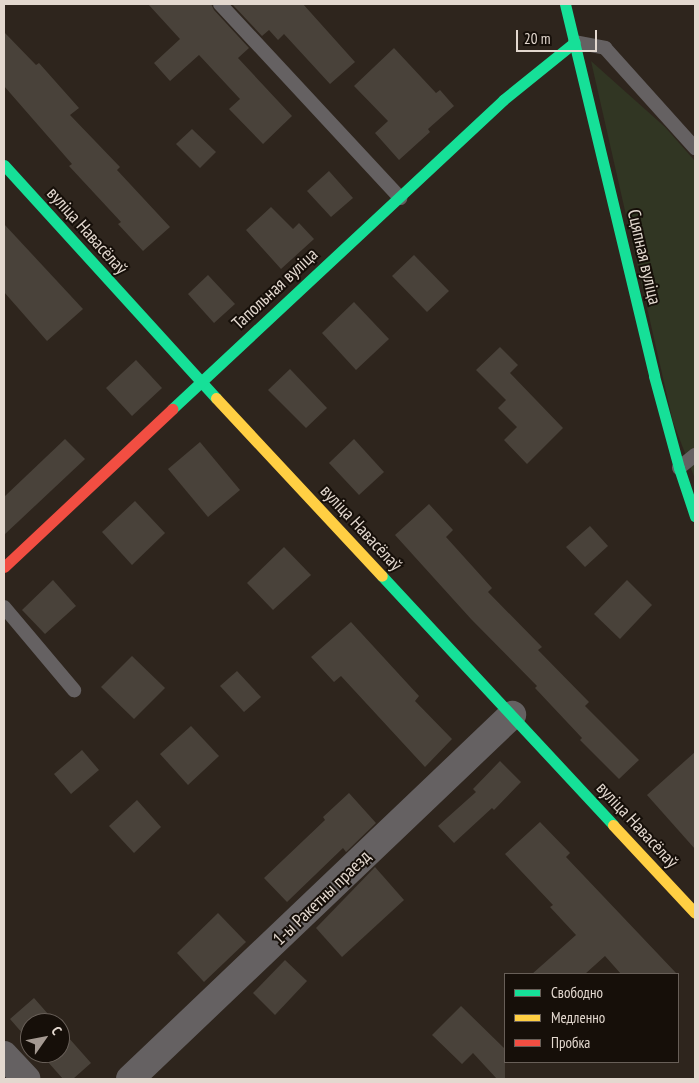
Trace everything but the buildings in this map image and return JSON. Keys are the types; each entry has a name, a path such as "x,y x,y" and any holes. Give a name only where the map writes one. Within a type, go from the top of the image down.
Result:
{"main road":[{"name":"Сцяпная вуліца","path":"564,4 575,42 654,376 679,468 695,516"},
{"name":"Тапольная вуліца","path":"4,567 503,100 575,42"},
{"name":"вуліца Навасёлаў","path":"4,165 200,382 695,913"}],"street":[{"name":"1-ы Ракетны праезд","path":"130,1079 512,715"},
{"path":"4,1055 26,1079"}],"lane":[{"path":"220,4 400,198"},
{"path":"575,42 605,48 695,148"},
{"path":"679,468 695,455"},
{"path":"4,606 74,690"}],"green space":[{"path":"591,61 665,127 695,161 695,479 673,422"}],"traffic: fast":[{"path":"565,4 654,376 679,468 695,516"},
{"path":"172,409 503,100 575,42"},
{"path":"4,165 216,398"},
{"path":"382,576 613,825"}],"traffic: slow":[{"path":"216,398 382,576"},
{"path":"613,825 695,913"}],"traffic: jam":[{"path":"4,567 172,409"}]}
